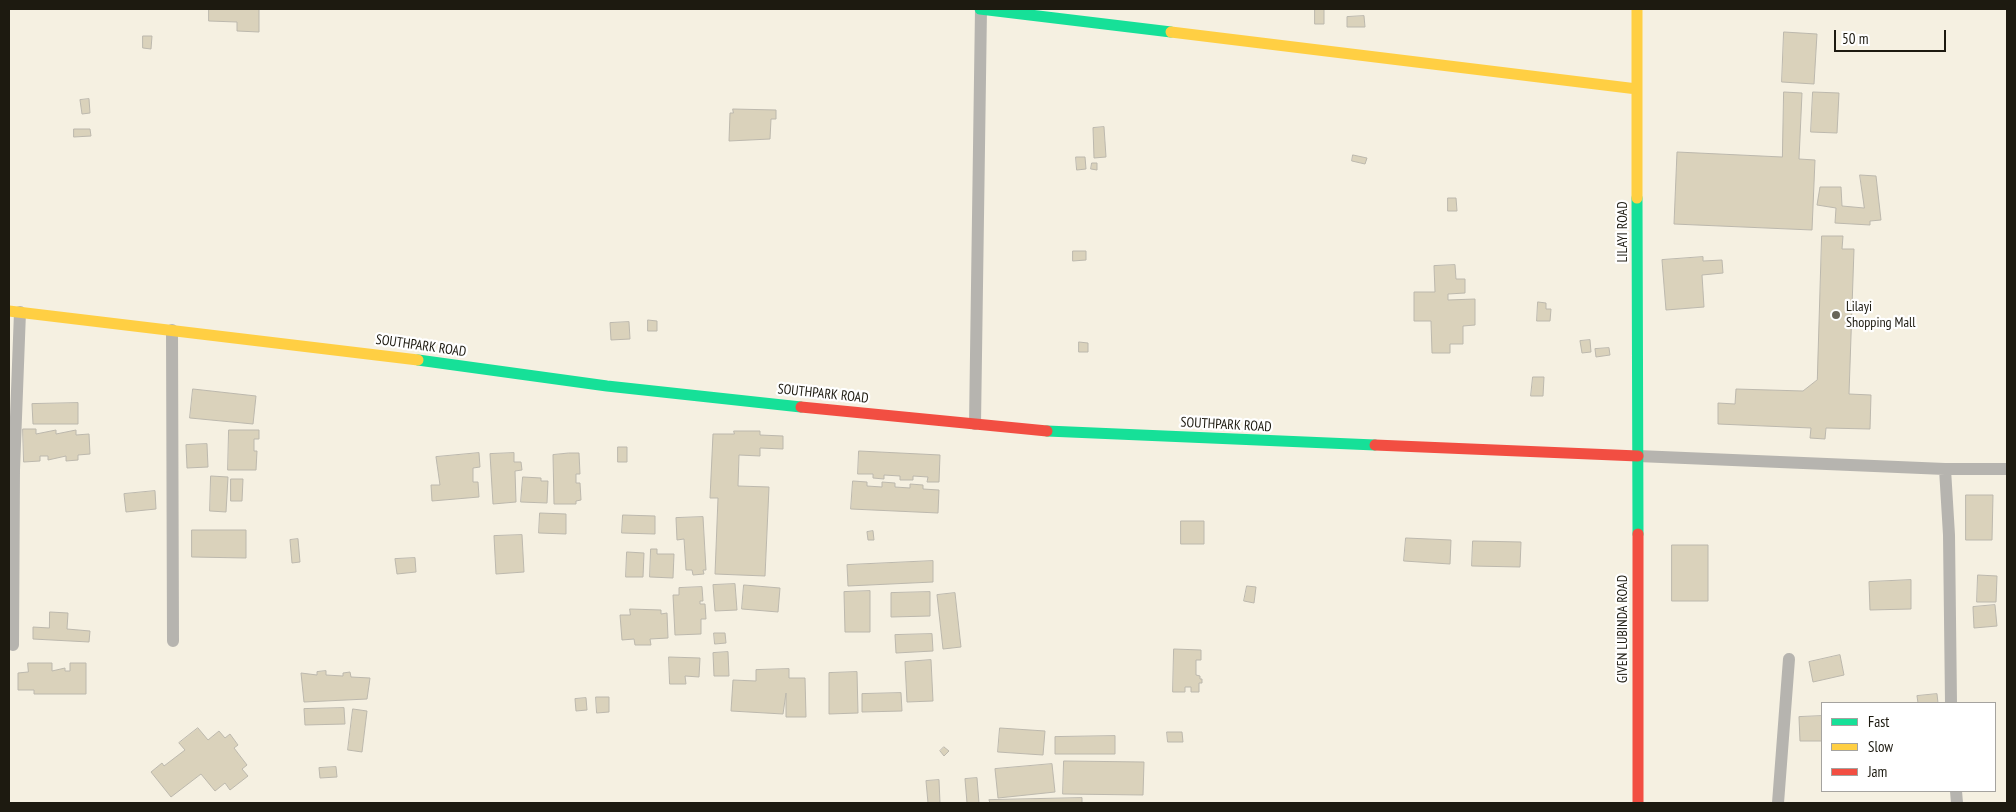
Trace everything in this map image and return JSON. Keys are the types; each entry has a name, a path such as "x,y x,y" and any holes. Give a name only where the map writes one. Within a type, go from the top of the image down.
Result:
{"street":[{"path":"975,424 981,9 1008,10 1637,89"},
{"name":"LILAYI ROAD","path":"1637,9 1638,456"},
{"path":"13,645 14,311"},
{"name":"SOUTHPARK ROAD","path":"14,311 606,386 975,424 1080,433 1638,456"},
{"path":"172,330 173,641"},
{"path":"1638,456 1945,469 2007,469"},
{"name":"GIVEN LUBINDA ROAD","path":"1638,456 1638,803"},
{"path":"1945,469 1949,535 1951,702"},
{"path":"1778,803 1789,659"}],"building":[{"path":"209,9 259,9 259,32 237,31 237,22 209,21"},
{"path":"1315,9 1324,9 1324,24 1315,24"},
{"path":"1364,16 1365,27 1347,27 1347,17"},
{"path":"1784,32 1817,34 1814,84 1782,82"},
{"path":"143,36 152,36 151,49 143,48"},
{"path":"1784,92 1802,93 1799,159 1815,160 1812,230 1674,224 1677,152 1782,157"},
{"path":"1813,92 1839,93 1837,133 1811,132"},
{"path":"89,99 90,113 82,114 80,100"},
{"path":"733,109 776,110 776,119 771,119 770,139 729,141 730,113 733,113"},
{"path":"1104,127 1106,157 1094,158 1093,128"},
{"path":"74,129 90,129 91,136 74,137"},
{"path":"1353,155 1367,158 1365,164 1352,161"},
{"path":"1076,157 1085,157 1086,169 1077,170"},
{"path":"1092,163 1097,163 1097,170 1091,169"},
{"path":"1860,175 1876,176 1881,220 1870,221 1870,225 1835,223 1836,208 1817,205 1820,187 1841,187 1842,206 1864,208"},
{"path":"1448,198 1456,198 1457,211 1448,211"},
{"name":"Lilayi Shopping Mall","path":"1822,236 1843,236 1842,249 1854,249 1849,394 1871,395 1870,429 1826,428 1825,439 1810,438 1811,428 1718,424 1718,403 1735,404 1736,389 1803,391 1817,380"},
{"path":"1073,251 1086,251 1086,260 1073,261"},
{"path":"1703,257 1703,261 1722,260 1723,273 1702,275 1704,307 1666,310 1662,260"},
{"path":"1455,265 1456,279 1465,279 1465,293 1448,294 1448,300 1475,299 1475,325 1463,326 1463,344 1450,344 1450,353 1432,353 1431,321 1414,321 1414,292 1435,292 1434,266"},
{"path":"1538,302 1546,303 1546,309 1551,309 1550,321 1537,321"},
{"path":"648,320 657,321 657,331 648,331"},
{"path":"629,322 630,339 611,340 610,323"},
{"path":"1590,340 1591,352 1582,353 1580,341"},
{"path":"1079,342 1088,343 1088,352 1079,352"},
{"path":"1609,348 1610,355 1596,357 1595,349"},
{"path":"1533,377 1544,377 1543,396 1531,396"},
{"path":"193,389 256,396 253,424 190,418"},
{"path":"78,403 78,424 33,424 32,404"},
{"path":"23,429 36,429 36,434 56,430 56,434 76,430 76,435 89,434 90,454 78,455 78,460 66,461 66,456 48,460 48,456 40,456 40,461 24,462"},
{"path":"229,430 259,430 259,439 254,439 254,451 257,451 256,470 228,470"},
{"path":"734,431 760,431 760,435 783,436 783,449 760,448 760,456 739,455 738,486 769,487 765,576 715,574 718,498 710,498 713,434 734,434"},
{"path":"207,444 208,467 187,468 186,445"},
{"path":"618,447 627,447 627,462 618,462"},
{"path":"859,451 940,455 939,482 927,482 928,477 913,476 913,480 900,480 900,476 884,475 884,479 873,478 873,474 858,474"},
{"path":"479,453 480,467 473,468 473,482 478,482 479,497 432,501 431,485 440,485 436,457"},
{"path":"514,453 514,462 521,462 522,470 515,471 516,502 493,504 490,454"},
{"path":"579,453 580,474 576,474 576,483 580,483 581,500 576,501 576,504 554,504 553,455"},
{"path":"211,476 228,477 226,512 210,511"},
{"path":"523,477 541,478 541,481 548,481 547,503 521,502"},
{"path":"231,479 243,479 242,501 231,501"},
{"path":"853,481 867,482 867,486 882,487 882,482 895,483 895,487 910,488 910,484 923,485 923,489 939,490 938,513 851,509"},
{"path":"155,491 156,509 126,512 124,494"},
{"path":"1966,495 1993,495 1992,540 1966,540"},
{"path":"540,513 566,514 566,534 539,533"},
{"path":"623,515 655,516 655,534 622,533"},
{"path":"703,517 706,570 703,570 704,574 693,575 692,570 686,570 684,539 677,540 676,518"},
{"path":"1181,521 1204,521 1204,544 1181,544"},
{"path":"192,530 246,530 246,558 192,557"},
{"path":"873,531 874,540 868,540 867,532"},
{"path":"522,535 524,572 496,574 494,536"},
{"path":"1406,538 1451,540 1450,564 1404,561"},
{"path":"298,539 300,562 292,563 290,540"},
{"path":"1473,541 1521,542 1520,567 1472,566"},
{"path":"1672,545 1708,545 1708,601 1672,601"},
{"path":"651,549 657,549 657,554 674,554 673,578 650,577"},
{"path":"627,552 644,553 643,577 626,577"},
{"path":"415,558 416,572 397,574 395,559"},
{"path":"933,561 933,582 848,586 847,565"},
{"path":"1978,575 1997,576 1996,602 1977,602"},
{"path":"1911,580 1911,609 1870,610 1869,582"},
{"path":"735,584 737,610 715,611 713,585"},
{"path":"744,585 780,588 778,612 742,609"},
{"path":"1247,586 1256,587 1254,603 1244,601"},
{"path":"702,587 703,601 700,601 700,604 705,604 706,619 701,619 701,634 675,635 673,595 679,595 679,588"},
{"path":"870,591 870,632 845,632 844,592"},
{"path":"930,592 930,616 891,617 891,593"},
{"path":"955,593 961,647 943,649 937,595"},
{"path":"1995,605 1997,626 1974,628 1973,607"},
{"path":"630,609 661,610 661,614 667,613 668,638 650,639 651,645 635,645 634,639 622,640 620,615 630,615"},
{"path":"50,612 68,613 67,629 90,631 89,642 33,639 33,627 49,628"},
{"path":"714,633 725,633 726,643 715,644"},
{"path":"932,634 933,651 896,653 895,635"},
{"path":"1174,649 1201,650 1201,660 1196,660 1196,675 1202,679 1202,683 1199,683 1199,692 1191,692 1191,687 1185,687 1185,692 1173,692"},
{"path":"728,652 729,676 714,676 713,653"},
{"path":"1840,655 1844,675 1813,682 1809,662"},
{"path":"669,657 700,658 699,677 685,676 686,684 670,684"},
{"path":"931,660 933,701 907,702 905,662"},
{"path":"28,663 52,663 52,671 65,668 65,671 70,671 70,663 86,663 86,694 34,694 34,690 18,690 18,673 28,672"},
{"path":"789,669 789,678 805,678 806,717 786,717 786,693 783,714 731,711 733,680 756,681 756,670"},
{"path":"326,671 326,675 343,676 343,673 350,672 351,677 370,678 367,699 304,702 301,673 317,675 317,672"},
{"path":"857,672 858,713 829,714 829,673"},
{"path":"901,693 902,711 862,712 862,694"},
{"path":"1937,694 1938,702 1918,702 1917,696"},
{"path":"596,697 609,697 609,712 597,713"},
{"path":"586,698 587,710 576,711 575,699"},
{"path":"344,708 345,724 305,725 304,709"},
{"path":"353,709 367,711 362,752 348,750"},
{"path":"1821,716 1821,741 1800,741 1799,717"},
{"path":"198,728 208,740 219,731 225,738 230,734 238,745 234,748 247,765 242,769 248,776 230,790 225,783 215,791 201,774 171,797 151,772 162,763 164,766 185,750 179,743"},
{"path":"1000,728 1045,731 1043,755 998,752"},
{"path":"1167,732 1182,732 1183,742 1168,742"},
{"path":"1115,736 1115,754 1055,754 1055,737"},
{"path":"944,747 949,751 944,756 940,751"},
{"path":"1064,761 1144,762 1143,795 1063,794"},
{"path":"1052,764 1055,792 998,798 995,769"},
{"path":"336,767 337,777 320,778 319,768"},
{"path":"977,778 979,803 967,803 965,779"},
{"path":"939,780 940,803 928,803 926,781"},
{"path":"1082,798 1082,803 990,803 989,800"}],"traffic: fast":[{"path":"980,9 1171,32"},
{"path":"1637,198 1638,534"},
{"path":"418,360 607,386 801,407"},
{"path":"1047,431 1375,445"}],"traffic: slow":[{"path":"1637,9 1637,198"},
{"path":"1171,32 1637,89"},
{"path":"9,311 418,360"}],"traffic: jam":[{"path":"801,407 1047,431"},
{"path":"1375,445 1638,456"},
{"path":"1638,534 1638,803"}],"place":[{"name":"Lilayi Shopping Mall","path":"1836,315"}]}
